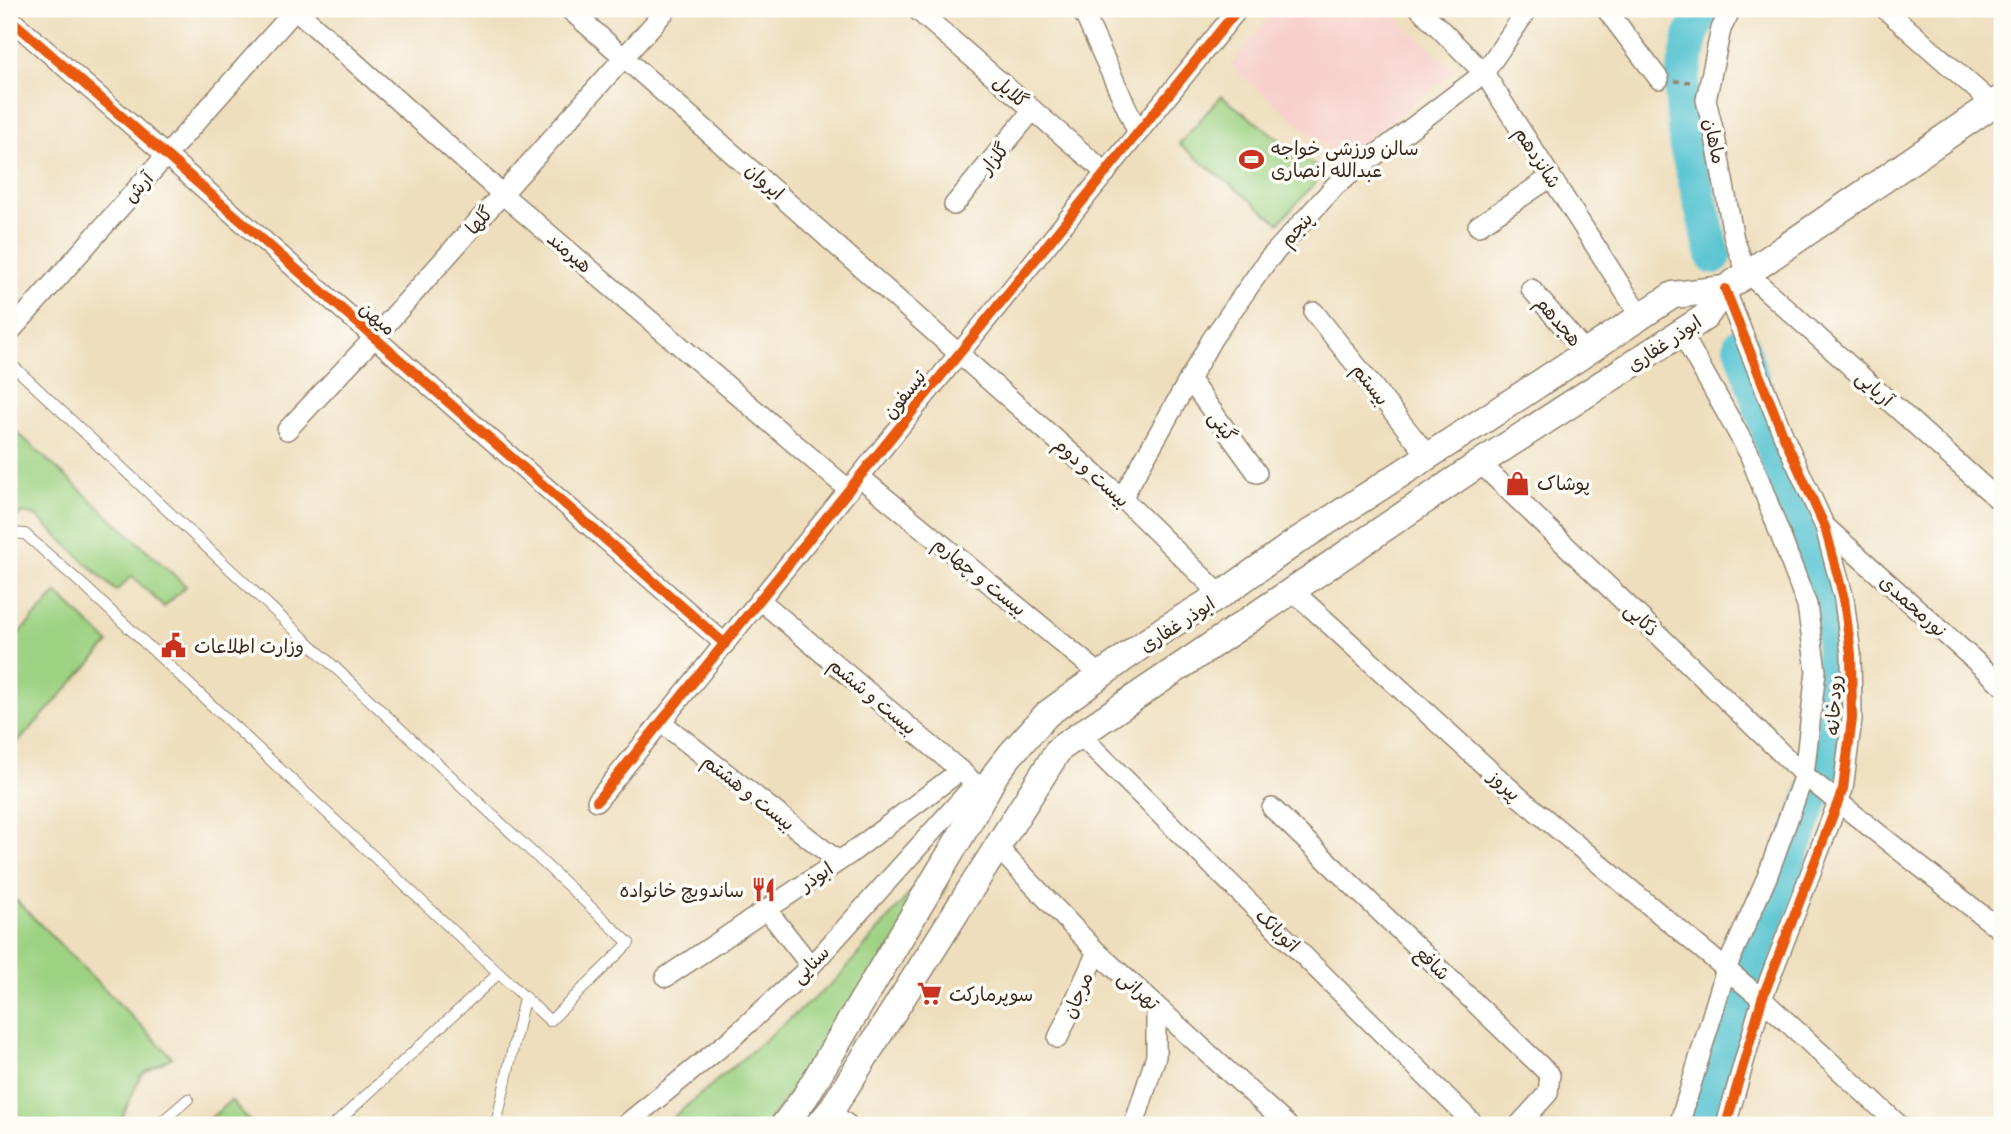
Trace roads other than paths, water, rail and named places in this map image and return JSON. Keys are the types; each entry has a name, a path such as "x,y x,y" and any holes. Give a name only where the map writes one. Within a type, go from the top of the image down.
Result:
{"main road":[{"name":"ابوذر غفاری","path":"832,1121 1059,750 1480,463 1705,317 1725,289 1747,273 1999,105"},
{"name":"ابوذر غفاری","path":"785,1125 805,1097 969,822 981,788 1047,714 1163,630 1221,595 1297,541 1673,295 1725,289"},
{"path":"969,822 998,848"}],"street":[{"name":"آرش","path":"9,333 295,9"},
{"name":"هیرمند","path":"295,9 502,194 854,484"},
{"name":"ایروان","path":"569,9 959,354"},
{"name":"گلها","path":"287,430 374,338 667,9"},
{"name":"گلایل","path":"916,9 1106,173"},
{"path":"1083,9 1138,133"},
{"name":"تیسفون","path":"597,801 1238,9"},
{"name":"شانزدهم","path":"1420,9 1484,73 1641,317"},
{"name":"پنجم","path":"1122,498 1212,339 1267,261 1336,185 1484,73 1528,9"},
{"path":"1606,9 1659,79"},
{"name":"ماهان","path":"1731,9 1721,29 1706,100 1734,239 1747,273"},
{"path":"1885,9 1999,105"},
{"name":"میهن","path":"9,18 725,643"},
{"name":"گلزار","path":"954,205 1033,110"},
{"path":"1478,226 1551,177"},
{"name":"آریایی","path":"1747,273 2002,503"},
{"name":"هجدهم","path":"1531,289 1586,353"},
{"name":"رودخانه","path":"1725,289 1784,438 1825,527 1844,599 1851,654 1852,719 1843,789 1762,999 1726,1125"},
{"name":"بیستم","path":"1314,312 1428,456"},
{"name":"رودخانه","path":"1679,1125 1726,969 1767,877 1804,775 1816,671 1807,605 1749,453 1681,332"},
{"name":"بیست و دوم","path":"959,354 1122,498 1221,595"},
{"name":"گیتی","path":"1189,379 1257,472"},
{"name":"ذکایی","path":"1480,463 1804,775 1838,801"},
{"name":"بیست و چهارم","path":"854,484 1101,675"},
{"name":"نورمحمدی","path":"1825,527 2002,685"},
{"name":"پیروز","path":"1293,591 1518,796 1762,999"},
{"name":"بیست و ششم","path":"760,600 981,788"},
{"name":"بیست و هشتم","path":"661,722 838,861"},
{"name":"اتوبانک","path":"1080,735 1475,1125"},
{"name":"ابوذر","path":"666,977 838,861 961,770"},
{"name":"سنایی","path":"625,1125 733,1038 811,966 981,788"},
{"path":"1838,801 2002,931"},
{"name":"شافع","path":"1272,808 1550,1075 1548,1093 1519,1125"},
{"name":"تهرانی","path":"998,848 1097,952 1287,1125"},
{"path":"767,910 811,966"},
{"name":"مرجان","path":"1058,1038 1097,952"},
{"path":"1762,999 1899,1125"},
{"path":"1134,1125 1156,1056 1156,1006"}],"lane":[{"path":"9,362 534,857 629,943 550,1021 84,586 25,534 9,533"},
{"path":"334,1125 498,974"},
{"path":"496,1125 524,998"},
{"path":"158,1125 188,1099"}],"waterway":[{"path":"1704,9 1691,36 1681,85 1686,144 1714,257"},
{"path":"1696,1125 1724,1037 1827,758 1832,717 1833,636 1741,344"}],"place":[{"name":"سالن ورزشی خواجه عبدالله انصاری","path":"1251,159"},
{"name":"پوشاک","path":"1517,483"},
{"name":"وزارت اطلاعات","path":"174,646"},
{"name":"ساندویچ خانواده","path":"764,890"},
{"name":"سوپرمارکت","path":"929,994"}]}
